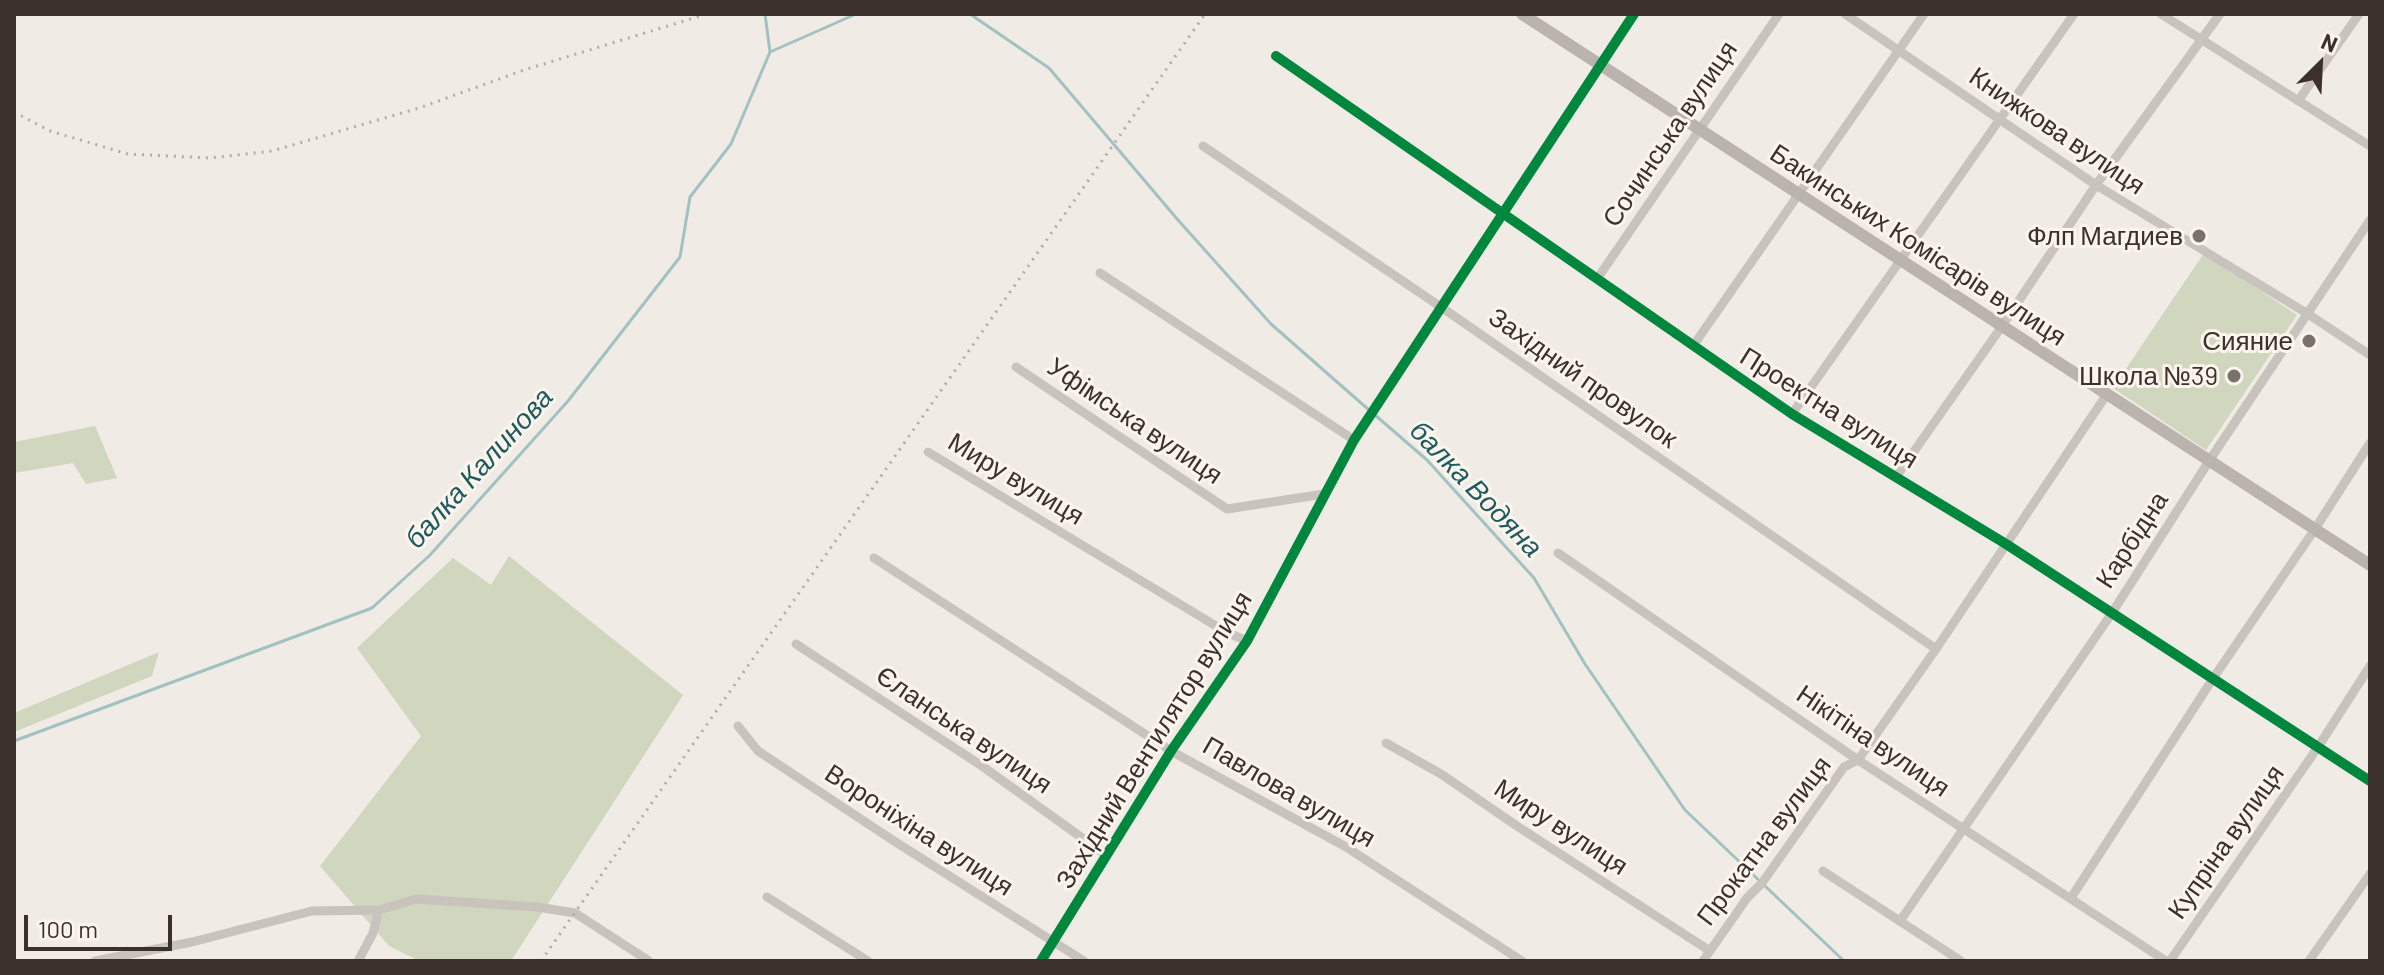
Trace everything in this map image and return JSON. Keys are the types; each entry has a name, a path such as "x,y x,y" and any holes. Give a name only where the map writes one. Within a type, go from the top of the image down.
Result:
{"street":[{"name":"Бакинських Комісарів вулиця","path":"1522,14 2370,565"},
{"name":"Західний Вентилятор вулиця","path":"1041,961 1171,751 1247,641 1354,440 1634,14"},
{"name":"Сочинська вулиця","path":"1597,279 1779,14"},
{"name":"Книжкова вулиця","path":"1845,14 2096,185 2370,355"},
{"path":"1693,346 1924,14"},
{"path":"1792,414 2074,14"},
{"path":"2161,14 2370,146"},
{"path":"1896,477 2096,185 2220,14"},
{"path":"2298,101 2359,14"},
{"name":"Проектна вулиця","path":"1276,56 1792,414 2006,544 2370,781"},
{"name":"Західний провулок","path":"1203,146 1936,649"},
{"name":"Карбідна","path":"1900,921 2112,613 2370,220"},
{"path":"1100,273 1354,440"},
{"name":"Уфімська вулиця","path":"1016,367 1227,509 1324,494"},
{"name":"Прокатна вулиця","path":"1703,961 1844,767 1858,760 2107,394"},
{"path":"2071,898 2370,443"},
{"name":"Миру вулиця","path":"928,452 1226,632 1247,641"},
{"name":"Нікітіна вулиця","path":"1558,553 1858,760 2168,961"},
{"name":"Павлова вулиця","path":"874,558 1171,751 1346,847 1522,961"},
{"name":"Єланська вулиця","path":"796,644 982,766 1106,855"},
{"name":"Купріна вулиця","path":"2168,961 2318,747 2370,666"},
{"name":"Вороніхіна вулиця","path":"738,726 758,751 1084,961"},
{"name":"Миру вулиця","path":"1386,743 1441,774 1710,951"},
{"path":"1823,871 1961,961"},
{"path":"2309,961 2370,874"},
{"path":"767,897 868,961"},
{"path":"95,961 192,942 312,911 379,910 416,899 537,907 575,913 649,961"},
{"path":"358,961 373,933 379,910"}],"green space":[{"path":"2204,253 2297,315 2206,450 2113,388"},
{"path":"95,426 117,478 86,484 73,463 14,473 14,442"},
{"path":"509,556 683,695 511,961 419,961 389,946 320,866 421,736 357,648 453,558 491,585"},
{"path":"159,652 152,676 14,732 14,713"}],"waterway":[{"name":"балка Калинова","path":"14,741 372,608 430,555 568,401 680,257 690,197 731,144 770,52 765,14"},
{"name":"балка Водяна","path":"770,52 856,14"},
{"name":"балка Водяна","path":"970,14 1049,68 1271,324 1369,410"},
{"name":"балка Водяна","path":"1375,415 1427,460 1534,578 1585,664 1685,810 1844,961"}],"railway":[{"path":"14,112 50,131 128,154 210,158 272,151 419,108 524,70 707,14"},
{"path":"541,961 1205,14"}],"cycle path":[{"path":"1041,961 1171,751 1247,641 1354,440 1634,14"},
{"path":"1276,56 1792,414 2006,544 2370,781"}],"place":[{"name":"Флп Магдиев","path":"2199,236"},
{"name":"Сияние","path":"2309,341"},
{"name":"Школа №39","path":"2234,376"}]}
